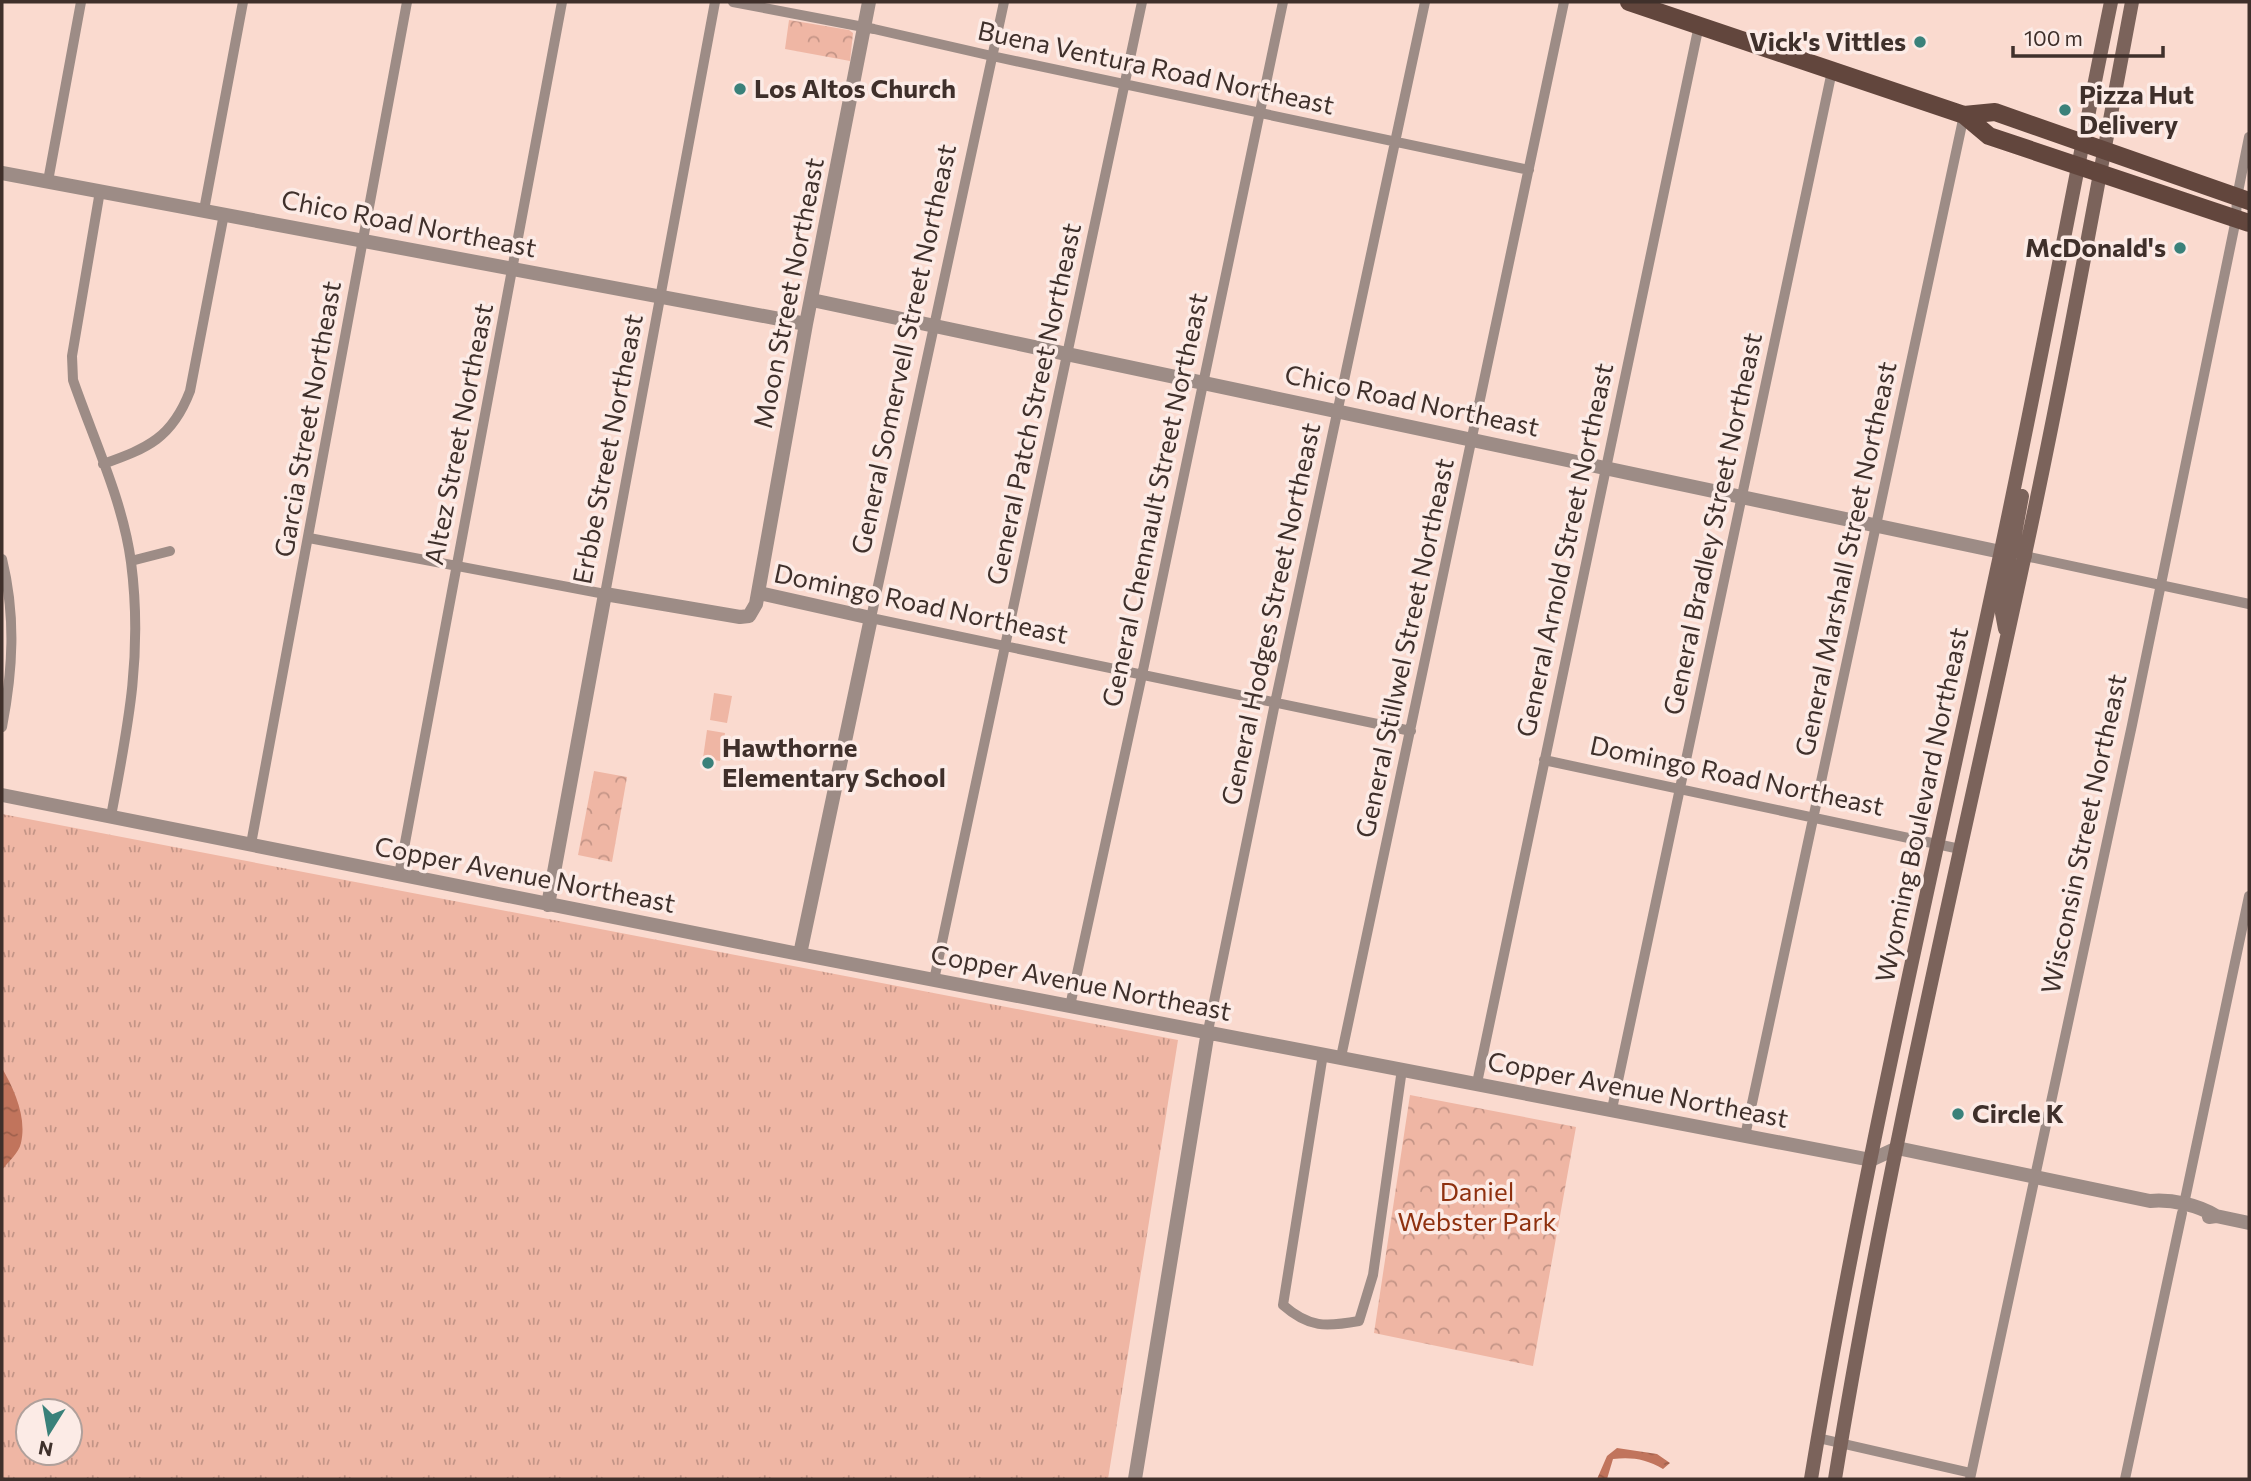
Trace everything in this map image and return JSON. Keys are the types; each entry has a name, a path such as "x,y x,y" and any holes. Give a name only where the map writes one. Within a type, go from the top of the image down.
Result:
{"main road":[{"path":"1629,2 1964,115 1989,136 2243,221"},
{"name":"Wyoming Boulevard Northeast","path":"1811,1479 1871,1160 2046,338 2111,2"},
{"name":"Wyoming Boulevard Northeast","path":"1835,1479 1897,1149 2025,556 2132,2"},
{"path":"1964,115 1995,112 2243,199"},
{"path":"2021,454 2027,472 2013,545 2025,556"},
{"path":"2001,552 2008,556 2011,565 2002,613 2007,637"}],"street":[{"path":"48,181 81,2"},
{"path":"204,210 243,2"},
{"name":"Garcia Street Northeast","path":"251,844 407,2"},
{"name":"Altez Street Northeast","path":"399,875 562,2"},
{"name":"Erbbe Street Northeast","path":"548,905 715,2"},
{"name":"Buena Ventura Road Northeast","path":"733,2 864,27 992,57 1529,170"},
{"name":"Moon Street Northeast","path":"759,593 806,324 869,2"},
{"name":"General Somervell Street Northeast","path":"800,954 1004,2"},
{"name":"General Patch Street Northeast","path":"934,980 1142,2"},
{"name":"General Chennault Street Northeast","path":"1070,1006 1283,2"},
{"name":"General Hodges Street Northeast","path":"1208,1031 1275,703 1425,2"},
{"name":"General Stillwel Street Northeast","path":"1341,1057 1563,2"},
{"name":"General Arnold Street Northeast","path":"1477,1083 1699,25"},
{"name":"General Bradley Street Northeast","path":"1612,1109 1832,71"},
{"name":"General Marshall Street Northeast","path":"1745,1136 1964,115"},
{"name":"Wisconsin Street Northeast","path":"1970,1476 2160,584 2243,221 2249,137"},
{"name":"Chico Road Northeast","path":"2,173 806,324"},
{"path":"100,191 71,368 121,521 131,561 136,636 135,677 111,816"},
{"path":"103,464 136,453 151,444 166,433 184,405 190,391 223,214"},
{"name":"Chico Road Northeast","path":"812,300 2001,552"},
{"name":"Domingo Road Northeast","path":"309,538 740,617 752,613 759,593 1411,731"},
{"path":"131,561 170,551"},
{"path":"2025,556 2249,604"},
{"path":"2,559 10,601 12,644 11,672 2,727"},
{"name":"Domingo Road Northeast","path":"1544,760 1960,849"},
{"name":"Copper Avenue Northeast","path":"2,795 548,905 1871,1160"},
{"path":"2125,1479 2249,896"},
{"path":"1135,1479 1208,1031"},
{"path":"1323,1054 1283,1305 1299,1319 1329,1326 1359,1321 1373,1275 1402,1069"},
{"path":"1871,1160 1897,1149 2150,1201 2162,1200 2183,1209 2204,1209 2216,1216 2249,1223"},
{"path":"1818,1438 1970,1476"}],"green space":[{"path":"789,20 849,30 853,33 850,61 785,49"},
{"path":"714,693 732,696 727,723 710,720"},
{"path":"707,730 725,733 720,761 703,758"},
{"path":"594,771 627,777 612,862 578,855"},
{"path":"2,814 1178,1040 1108,1479 2,1479"},
{"name":"Daniel Webster Park","path":"1410,1095 1576,1127 1533,1366 1374,1333"}],"water":[{"path":"2,1068 21,1113 22,1133 18,1150 2,1170"},
{"path":"1617,1448 1657,1454 1670,1463 1663,1469 1639,1459 1613,1459 1607,1479 1597,1479 1607,1456"}],"place":[{"name":"Vick's Vittles","path":"1920,42"},
{"name":"Los Altos Church","path":"740,89"},
{"name":"Pizza Hut Delivery","path":"2065,110"},
{"name":"McDonald's","path":"2180,248"},
{"name":"Hawthorne Elementary School","path":"708,763"},
{"name":"Circle K","path":"1958,1114"}]}
